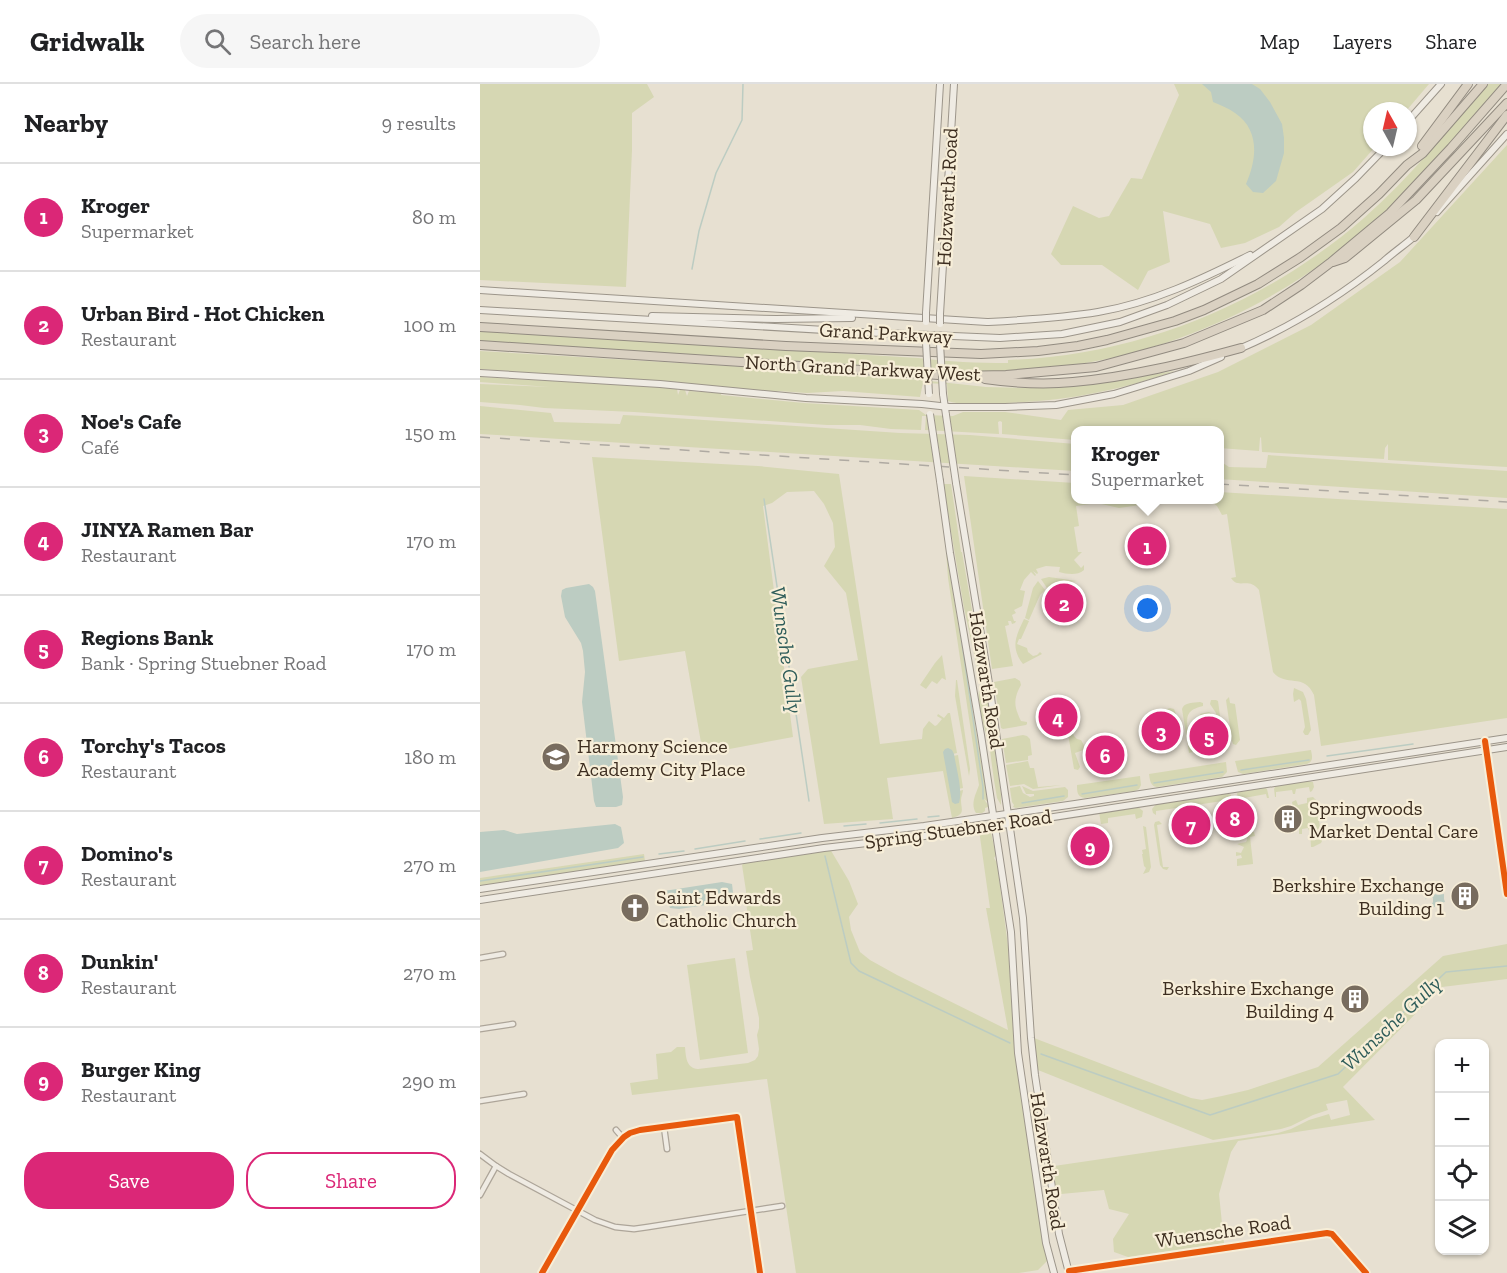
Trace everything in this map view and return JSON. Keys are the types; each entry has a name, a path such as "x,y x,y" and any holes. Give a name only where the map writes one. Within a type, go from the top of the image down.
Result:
{"highway":[{"path":"1407,165 1468,84"},
{"name":"North Grand Parkway West","path":"480,327 956,354 1008,353 1078,346 1107,340 1175,321 1204,310 1258,284 1301,257 1341,228 1407,165 1423,153 1483,84"},
{"name":"North Grand Parkway West","path":"480,345 954,376 1006,375 1096,367 1184,343 1263,310 1301,285 1390,213 1507,84"},
{"path":"1329,263 1345,258 1416,200 1507,104"},
{"path":"1414,237 1507,116"},
{"path":"954,376 1017,383 1071,383 1137,374 1241,348"}],"main road":[{"name":"Holzwarth Road","path":"940,84 926,313 928,394 1011,932 1018,1053 1046,1243 1054,1273"},
{"name":"Holzwarth Road","path":"954,84 940,314 943,394 1023,918 1035,1075 1059,1234 1069,1272"},
{"path":"1417,111 1441,84"},
{"name":"North Grand Parkway West","path":"480,373 660,384 806,398 945,407 996,408 1056,405 1114,394 1189,371 1268,337 1310,313 1364,277 1414,237 1507,134"},
{"path":"480,290 987,322 1044,319 1100,311 1146,300 1207,277 1272,244 1322,209 1377,156"},
{"name":"Grand Parkway","path":"480,310 940,336 1000,338 1062,334 1120,322 1167,305 1221,279 1272,244"},
{"path":"541,313 776,319 903,317"},
{"name":"Spring Stuebner Road","path":"480,890 737,850 993,816 1507,738"},
{"name":"Spring Stuebner Road","path":"480,900 824,848 1009,824 1507,747"},
{"path":"1320,766 1322,776"},
{"path":"1314,777 1320,766"},
{"path":"737,850 739,861"},
{"path":"650,864 651,874"},
{"path":"524,883 525,893"},
{"path":"1013,976 1027,976"}],"street":[{"path":"1485,741 1507,894"},
{"path":"480,958 503,954"},
{"path":"480,1029 513,1024"},
{"path":"480,1101 524,1094"},
{"path":"543,1273 612,1150 623,1138 640,1130 737,1117 760,1273"},
{"path":"664,1127 667,1149"},
{"path":"616,1130 623,1138"},
{"path":"480,1154 496,1166 595,1220 615,1227 634,1229 782,1206"},
{"path":"480,1195 496,1166"},
{"name":"Wuensche Road","path":"1069,1272 1327,1233 1332,1234 1366,1273"}],"green space":[{"path":"480,84 647,84 654,97 632,113 626,287 480,280"},
{"path":"1174,84 1429,84 1414,102 1363,102 1363,156 1367,156 1353,172 1296,212 1279,227 1245,243 1221,248 1210,224 1163,211 1170,262 1148,271 1138,290 1102,265 1061,265 1051,254 1073,206 1099,218 1109,216 1131,178 1142,179 1179,95"},
{"path":"1488,84 1501,84 1416,182 1385,212 1318,266 1282,290 1244,310 1164,343 1122,355 1080,364 976,372 480,341 480,331 997,363 1105,348 1152,336 1243,299 1326,248 1364,218 1397,187"},
{"path":"1507,145 1507,467 1388,460 1388,444 1385,448 1384,459 1262,452 1261,437 1259,451 1224,448 1224,426 1071,426 1071,440 1002,434 1002,422 1000,421 998,422 999,434 925,430 926,416 922,416 921,430 544,408 480,402 480,384 550,387 480,382 480,377 656,387 677,389 678,395 680,390 685,390 687,396 689,391 721,393 721,395 804,403 919,410 926,415 953,416 963,412 1005,412 1061,420 1068,410 1123,405 1218,372 1311,325 1400,262"},
{"path":"480,351 812,371 986,387 1066,387 1175,371 1152,379 1081,396 1033,402 961,403 948,401 947,384 923,383 920,397 843,391 777,392 480,369"},
{"path":"480,406 551,413 554,422 620,424 623,415 900,433 970,435 1071,444 1071,471 480,434"},
{"path":"1268,455 1507,471 1507,498 1224,479 1224,464 1229,467 1266,468"},
{"path":"592,457 758,466 839,474 880,744 922,739 923,729 929,721 935,726 942,719 937,716 938,714 944,718 950,713 957,753 953,756 958,755 963,788 958,789 963,790 961,813 952,818 943,771 887,778 893,819 824,824 801,677 808,669 858,660 846,593 824,566 835,547 833,523 824,504 814,491 787,492 772,503 763,506 793,737 703,754 685,651 619,661"},
{"path":"964,476 1071,483 1071,504 1090,504 1076,506 1079,526 1074,527 1078,552 1082,552 1074,560 1081,568 1084,565 1084,570 1069,574 1059,572 1060,567 1046,566 1036,569 1037,574 1033,571 1035,576 1031,572 1024,580 1020,590 1025,591 1022,606 1014,610 1016,613 1012,615 1016,621 1012,624 1008,621 1009,625 1005,626 1013,666 992,669"},
{"path":"943,484 951,484 981,669 978,669 976,663 964,608"},
{"path":"1224,492 1507,509 1507,718 1321,746 1314,695 1310,688 1300,682 1278,677 1273,672 1259,590 1251,584 1237,583 1231,578 1236,577 1227,514 1222,515 1214,504 1224,504"},
{"path":"1101,504 1148,504 1119,508"},
{"path":"946,551 988,802 984,799 988,807 982,813 976,813 974,810 974,799 979,785"},
{"path":"1049,577 1077,581 1055,584 1047,588 1041,579"},
{"path":"1038,581 1045,590 1040,595 1029,620 1025,618 1033,588"},
{"path":"1024,619 1029,621 1017,644 1027,648 1033,656 1040,652 1042,654 1023,664 1015,647"},
{"path":"942,655 946,680 942,678 937,684 932,681 926,689 920,685"},
{"path":"1015,678 1020,681 1021,685 1015,703 1017,711 1021,721 1027,724 1003,729 994,682"},
{"path":"956,680 970,769 969,776 955,696"},
{"path":"981,684 987,695 1001,805 997,798 990,750 980,707"},
{"path":"1294,688 1303,692 1306,699 1311,730 1308,735 1303,732 1305,727 1301,701 1299,699 1294,702"},
{"path":"1229,697 1230,703 1235,704 1240,740 1236,745 1232,741 1226,700"},
{"path":"1211,700 1218,701 1223,748 1216,713 1210,704"},
{"path":"1200,702 1203,706 1191,711 1188,717 1187,725 1194,748 1193,752 1189,753 1182,709 1187,704"},
{"path":"1170,708 1174,709 1176,714 1171,711 1169,714 1165,712 1166,718 1149,720 1148,716"},
{"path":"1209,712 1212,714 1214,724 1201,728 1200,714"},
{"path":"1069,728 1069,732 1072,731 1077,739 1081,740 1086,749 1075,753 1080,767 1078,770 1074,769 1068,734 1064,730"},
{"path":"1023,735 1030,739 1032,755 1028,756 1028,760 1006,763 1002,739"},
{"path":"1311,750 1312,760 1307,764 1243,774 1238,772 1235,761"},
{"path":"1028,761 1030,768 1034,768 1038,787 1062,785 1033,789 1024,784 1010,786 1006,765"},
{"path":"1226,762 1227,772 1222,777 1157,787 1150,780 1149,774"},
{"path":"1140,776 1141,785 1135,791 1085,798 1080,797 1077,792 1077,785"},
{"path":"1313,782 1312,791 1310,792 1309,787 1296,789 1295,794 1292,790 1276,792 1275,797 1276,785"},
{"path":"1020,786 1023,793 1030,797 1034,794 1026,794 1022,786 1033,791 1065,787 1068,790 1068,797 1063,801 1016,808 1013,807 1010,788"},
{"path":"1264,787 1267,789 1269,798 1266,794 1244,798 1244,808 1247,814 1250,814 1248,817 1251,832 1254,832 1255,836 1250,837 1253,864 1237,866 1237,859 1242,858 1241,855 1236,856 1236,852 1241,853 1244,847 1237,844 1247,840 1237,793"},
{"path":"1227,793 1231,795 1231,804 1229,800 1156,811 1156,815 1152,809 1157,803"},
{"path":"1313,797 1316,800 1322,841 1311,847 1308,828 1302,829 1302,834 1299,834 1299,827 1296,827 1292,802 1296,800 1298,805 1307,803 1307,798"},
{"path":"1138,807 1143,811 1142,817 1136,819 1135,814 1108,818 1108,823 1101,824 1099,812"},
{"path":"1159,821 1162,824 1157,825 1163,867 1169,867 1167,870 1160,865 1154,825"},
{"path":"1143,826 1146,827 1151,867 1149,872 1143,874 1146,868 1142,850 1146,849"},
{"path":"979,830 991,833 996,855 994,858 997,863 1008,946 1015,1051 1047,1261 1038,1270 1019,1273 796,1273 767,1079 632,1095 630,1083 658,1079 656,1054 671,1052 677,1047 685,1047 689,1064 698,1069 748,1063 755,1060 759,1049 757,1035 759,1018 746,951 753,950 742,865 745,862 830,849 849,881 858,904 849,917 851,930 860,952 897,975 1008,1030 986,908 990,908"},
{"path":"644,854 645,861 480,886 480,878"},
{"path":"1507,944 1507,979 1442,987 1343,1087 1375,1120 1238,1141 1231,1152 1219,1194 1224,1243 1128,1257 1114,1252 1113,1239 1129,1214 1109,1209 1104,1190 1061,1194 1055,1187 1052,1168 1054,1166 1278,1133 1329,1114 1331,1120 1350,1115 1347,1100 1326,1104 1328,1110 1281,1129 1213,1140 1038,1070 1034,1038 1191,1098 1202,1100 1248,1090 1318,1067 1443,956"},
{"path":"735,958 748,1053 700,1060 687,965"}],"shaded area":[{"path":"1202,84 1252,84 1260,89 1270,102 1282,124 1284,153 1276,181 1263,193 1253,192 1246,184 1254,155 1249,128 1235,113 1213,102 1211,92"},
{"path":"589,584 595,591 623,797 622,805 616,807 596,807 594,801 582,702 585,672 583,651 581,643 565,617 561,596 562,590 566,588"},
{"path":"948,748 954,754 960,785 959,803 955,804 952,802 943,752"},
{"path":"615,824 621,827 624,843 618,848 480,872 480,832 504,830 517,834"},
{"path":"722,882 732,884 734,901 679,909 670,908 664,891"},
{"path":"1444,894 1445,902 1433,908 1429,907 1427,904 1431,906 1433,898 1430,895 1425,900 1427,895"}],"waterway":[{"path":"692,269 699,231 716,173 742,120 743,84"},
{"name":"Wunsche Gully","path":"764,499 809,801"},
{"path":"960,630 983,799"},
{"path":"1327,756 1413,744"},
{"path":"1241,770 1309,760"},
{"path":"1154,783 1223,772"},
{"path":"1082,794 1137,785"},
{"path":"1022,803 1064,796"},
{"path":"928,817 939,816"},
{"path":"880,823 917,819"},
{"path":"844,826 866,824"},
{"path":"760,839 801,833"},
{"path":"695,849 745,841"},
{"path":"659,854 684,851"},
{"name":"Wunsche Gully","path":"825,856 851,963 859,971 1010,1043"},
{"path":"480,881 643,857"},
{"name":"Wunsche Gully","path":"1041,1054 1210,1115 1338,1074 1446,972 1507,966"}],"railway":[{"path":"480,437 1071,475"},
{"path":"1224,484 1507,502"}],"cycle path":[{"path":"1485,741 1507,894"},
{"path":"542,1273 612,1150 624,1137 640,1130 737,1117 760,1273"},
{"path":"1069,1271 1327,1233 1332,1234 1366,1273"}],"place":[{"name":"Kroger","path":"1147,546"},
{"name":"Urban Bird - Hot Chicken","path":"1064,603"},
{"name":"JINYA Ramen Bar","path":"1058,717"},
{"name":"Noe's Cafe","path":"1161,731"},
{"name":"Regions Bank","path":"1209,736"},
{"name":"Torchy's Tacos","path":"1105,755"},
{"name":"Harmony Science Academy City Place","path":"556,757"},
{"name":"Dunkin'","path":"1235,818"},
{"name":"Springwoods Market Dental Care","path":"1288,819"},
{"name":"Domino's","path":"1191,825"},
{"name":"Burger King","path":"1090,846"},
{"name":"Berkshire Exchange Building 1","path":"1465,896"},
{"name":"Saint Edwards Catholic Church","path":"635,908"},
{"name":"Berkshire Exchange Building 4","path":"1355,999"}]}
